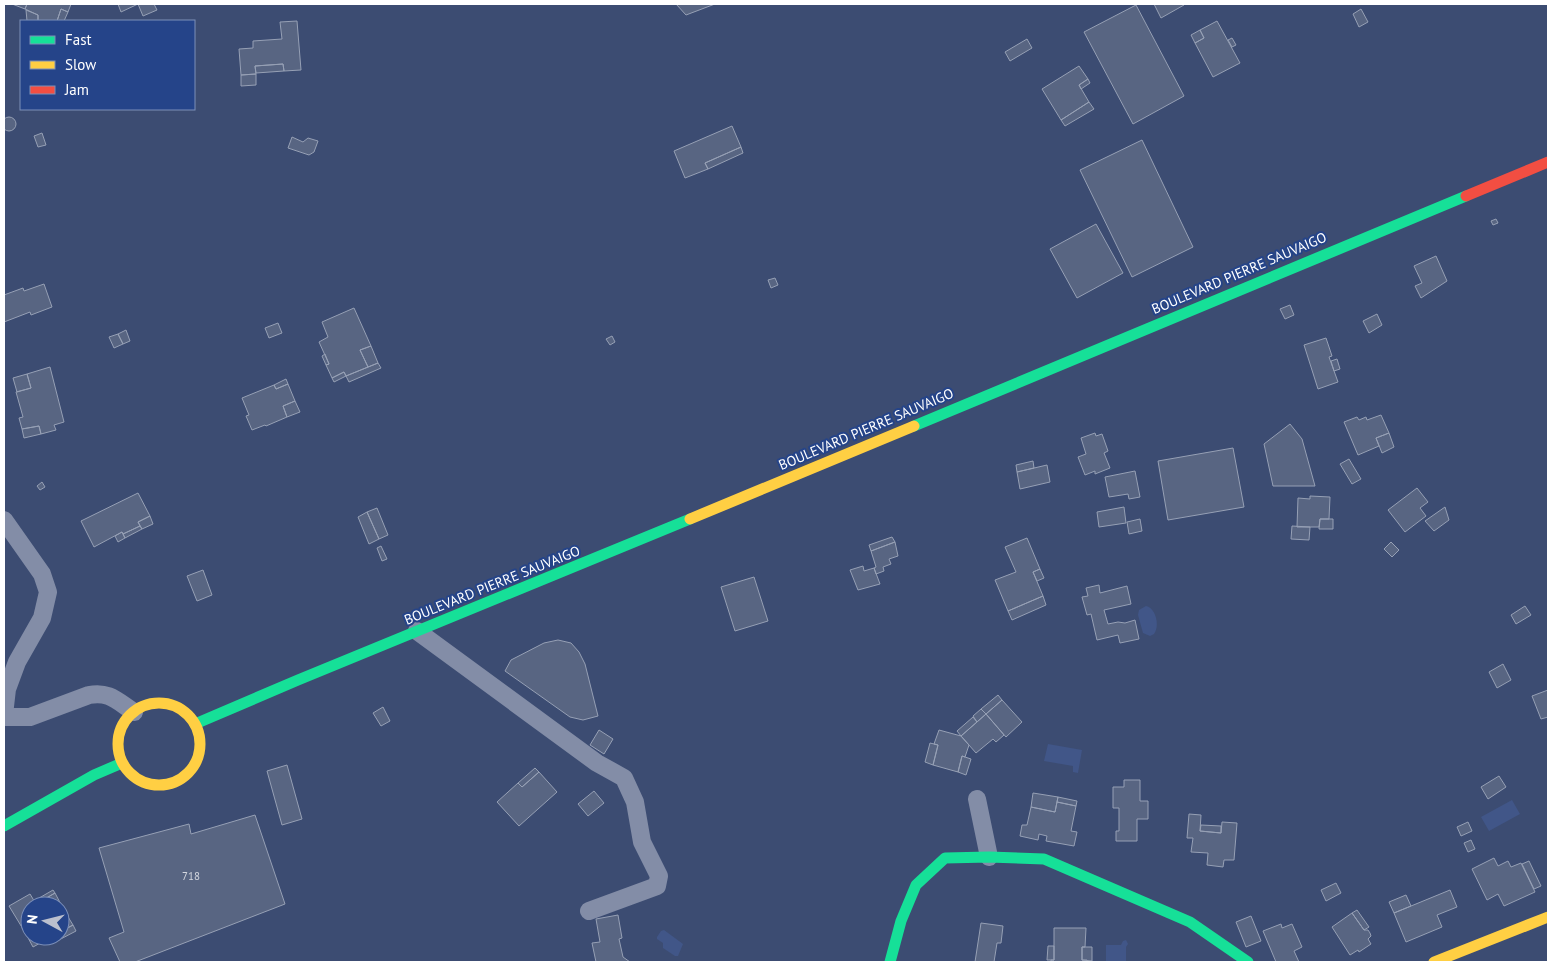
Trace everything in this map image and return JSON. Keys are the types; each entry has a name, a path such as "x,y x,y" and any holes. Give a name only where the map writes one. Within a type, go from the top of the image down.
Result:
{"main road":[{"name":"BOULEVARD PIERRE SAUVAIGO","path":"195,724 1548,162"},
{"path":"160,703 174,706 186,713 195,724 200,750 192,768 178,781 166,785 153,785 140,781 122,763 118,750 119,735 124,722 134,712 146,705 160,703"},
{"path":"4,826 94,775 122,763"},
{"path":"890,962 901,921 916,884 945,858 989,857 1044,859 1190,922 1248,962"},
{"path":"1434,962 1548,917"}],"street":[{"path":"4,520 42,574 48,592 42,618 17,662 7,689 4,716 30,718 89,694 98,693 108,694 134,712"},
{"path":"418,631 597,763 624,778 635,802 642,842 659,876 657,886 589,911"},
{"path":"978,799 989,857"}],"water":[{"path":"1146,606 1155,614 1157,622 1156,631 1150,636 1143,633 1138,615 1139,610"},
{"path":"1048,744 1082,750 1078,773 1073,772 1073,766 1044,761"},
{"path":"1512,800 1520,814 1489,831 1481,817"},
{"path":"664,930 683,944 678,956 663,948 663,943 657,939 661,931"},
{"path":"1126,940 1128,944 1126,947 1126,962 1106,962 1106,945 1121,945"}],"building":[{"path":"12,4 27,4 25,9"},
{"path":"27,4 71,4 68,12 61,9 57,20 38,20 38,15 25,9"},
{"path":"118,4 138,4 121,12"},
{"path":"138,4 154,4 157,10 143,16"},
{"path":"676,4 715,4 686,15"},
{"path":"1154,4 1183,4 1184,5 1161,18"},
{"path":"1136,5 1184,96 1133,124 1084,32"},
{"path":"61,9 68,12 64,20 57,20"},
{"path":"1361,9 1368,22 1359,27 1353,14"},
{"path":"26,10 38,15 38,20 27,20"},
{"path":"297,21 301,70 284,71 283,64 255,66 256,74 241,75 239,49 253,48 253,41 282,39 280,22"},
{"path":"1217,21 1240,63 1213,77 1195,43 1204,38 1200,30"},
{"path":"1200,30 1204,38 1195,43 1191,35"},
{"path":"1232,38 1236,45 1232,47 1228,40"},
{"path":"1027,39 1032,48 1010,61 1005,52"},
{"path":"283,64 284,71 256,73 255,66"},
{"path":"1079,66 1088,79 1079,85 1089,102 1061,120 1042,89"},
{"path":"256,74 256,85 241,86 241,75"},
{"path":"1088,79 1090,83 1081,89 1079,85"},
{"path":"1089,102 1094,109 1065,126 1061,120"},
{"path":"9,117 14,119 16,124 14,129 9,131 4,129 2,124 4,119"},
{"path":"732,126 741,147 705,163 708,169 685,178 674,151"},
{"path":"42,133 46,145 38,147 34,136"},
{"path":"292,137 303,142 308,138 318,141 314,152 309,155 288,148"},
{"path":"1142,140 1193,247 1132,277 1080,170"},
{"path":"741,147 743,153 708,169 705,163"},
{"path":"1496,219 1498,223 1493,225 1491,221"},
{"path":"1096,224 1123,273 1077,298 1050,249"},
{"path":"1436,256 1447,281 1421,298 1415,286 1422,283 1414,266"},
{"path":"775,278 778,285 771,288 768,280"},
{"path":"44,284 52,307 31,315 30,312 4,322 4,295 23,288 24,291"},
{"path":"1290,305 1294,315 1285,319 1280,309"},
{"path":"354,308 371,346 360,350 368,367 346,376 344,372 332,378 326,365 329,364 319,342 328,337 322,322"},
{"path":"1377,314 1382,325 1369,333 1363,321"},
{"path":"278,323 282,333 269,338 265,328"},
{"path":"126,330 130,341 123,344 118,334"},
{"path":"118,334 123,344 114,348 109,337"},
{"path":"612,336 615,342 610,345 606,339"},
{"path":"1326,338 1332,356 1329,357 1338,382 1318,389 1304,345"},
{"path":"371,346 378,363 368,367 360,350"},
{"path":"325,354 329,364 326,365 322,356"},
{"path":"1337,359 1340,369 1334,371 1331,361"},
{"path":"378,363 381,368 349,382 346,376"},
{"path":"50,367 64,422 54,425 56,430 41,434 39,426 22,429 19,418 23,417 16,392 31,388 27,374"},
{"path":"344,372 346,376 334,382 332,378"},
{"path":"27,374 31,388 17,392 13,378"},
{"path":"286,379 288,384 276,389 274,385"},
{"path":"288,384 295,401 283,406 287,417 252,430 246,416 249,415 242,398 274,385 276,389"},
{"path":"295,401 300,412 287,417 283,406"},
{"path":"1381,415 1389,433 1376,438 1379,446 1358,455 1344,422 1357,417 1359,420 1366,417 1367,420"},
{"path":"1290,424 1302,439 1315,486 1273,486 1264,444"},
{"path":"39,426 41,434 24,438 22,429"},
{"path":"1095,433 1096,436 1102,434 1108,451 1104,453 1110,468 1095,474 1095,471 1085,475 1078,457 1086,454 1081,438"},
{"path":"1389,433 1394,447 1382,453 1376,438"},
{"path":"1233,448 1244,507 1168,520 1158,461"},
{"path":"1349,459 1361,479 1352,484 1340,464"},
{"path":"1033,461 1034,468 1017,472 1016,465"},
{"path":"1047,465 1050,482 1020,489 1017,472"},
{"path":"1135,471 1140,497 1129,499 1128,494 1109,497 1105,477"},
{"path":"42,482 45,487 40,490 37,486"},
{"path":"1417,488 1428,502 1420,508 1426,516 1405,532 1388,510"},
{"path":"138,493 150,516 138,522 140,526 123,534 122,532 94,547 81,521"},
{"path":"1310,496 1330,497 1329,519 1320,519 1319,527 1297,527 1298,498 1310,499"},
{"path":"1124,507 1126,523 1099,527 1097,512"},
{"path":"1445,507 1449,520 1434,531 1425,521"},
{"path":"377,508 388,535 379,539 367,512"},
{"path":"367,512 379,539 369,544 358,517"},
{"path":"150,516 153,524 142,529 138,522"},
{"path":"1140,519 1142,531 1129,534 1127,522"},
{"path":"1320,519 1333,519 1333,529 1319,529"},
{"path":"140,526 142,529 125,538 123,534"},
{"path":"1292,526 1310,527 1309,540 1291,539"},
{"path":"122,532 125,538 118,542 115,536"},
{"path":"892,537 895,542 871,551 869,545"},
{"path":"1027,538 1040,569 1033,572 1043,596 1008,611 995,580 1016,572 1005,547"},
{"path":"895,542 898,556 889,559 891,564 883,567 884,571 876,574 871,551"},
{"path":"1391,542 1399,550 1392,557 1384,549"},
{"path":"381,546 387,559 382,561 377,548"},
{"path":"863,566 864,571 874,568 880,584 858,590 850,570"},
{"path":"1040,569 1044,578 1037,581 1033,572"},
{"path":"203,570 212,595 197,601 187,576"},
{"path":"754,577 768,621 735,631 721,587"},
{"path":"1099,585 1100,593 1127,586 1131,604 1104,610 1108,624 1125,623 1135,620 1139,639 1120,643 1118,635 1097,640 1091,614 1087,615 1082,597 1088,596 1086,588"},
{"path":"1043,596 1046,605 1012,620 1008,611"},
{"path":"1525,606 1531,615 1516,624 1511,615"},
{"path":"558,640 571,643 579,652 585,664 598,716 583,720 570,717 505,671 511,660 544,643"},
{"path":"1503,664 1511,680 1497,688 1489,672"},
{"path":"1548,690 1548,717 1541,719 1532,696"},
{"path":"998,695 1002,700 986,714 981,709"},
{"path":"1002,700 1022,722 1006,737 986,714"},
{"path":"383,707 390,721 381,726 373,713"},
{"path":"981,709 986,714 977,722 973,716"},
{"path":"986,714 1004,735 996,742 993,739 976,753 961,736"},
{"path":"973,717 977,722 961,736 957,731"},
{"path":"599,730 613,739 604,754 590,745"},
{"path":"939,730 961,736 969,745 965,757 962,756 958,772 933,765 938,745 934,744"},
{"path":"930,743 938,745 933,765 925,762"},
{"path":"962,756 971,759 966,775 958,772"},
{"path":"287,765 302,819 282,825 267,771"},
{"path":"535,768 539,772 522,787 518,783"},
{"path":"539,772 557,792 519,826 497,802 518,783 522,787"},
{"path":"1499,776 1506,787 1488,799 1481,787"},
{"path":"1124,780 1140,780 1140,801 1148,801 1148,819 1137,819 1137,841 1116,841 1116,831 1119,831 1119,808 1113,808 1113,787 1124,787"},
{"path":"594,791 604,803 588,816 578,804"},
{"path":"1033,793 1058,797 1055,812 1031,807"},
{"path":"1058,797 1077,801 1076,806 1057,802"},
{"path":"1057,802 1076,806 1071,831 1077,832 1074,846 1046,841 1047,836 1039,834 1038,840 1020,836 1022,825 1027,825 1031,807 1055,812"},
{"path":"1189,814 1201,815 1200,831 1221,833 1222,822 1237,823 1234,860 1224,860 1223,867 1207,865 1208,853 1191,852 1193,838 1187,838"},
{"path":"255,815 285,904 135,962 120,962 109,938 124,932 99,848 189,824 191,834"},
{"path":"1468,822 1472,831 1461,836 1457,827"},
{"path":"1201,825 1221,826 1221,833 1200,831"},
{"path":"1471,840 1475,849 1468,852 1464,843"},
{"path":"1494,858 1498,866 1508,861 1511,867 1521,863 1535,892 1504,906 1498,894 1487,900 1472,869"},
{"path":"1529,861 1541,886 1534,889 1522,864"},
{"path":"1336,883 1341,893 1326,901 1321,890"},
{"path":"53,890 55,893 50,896 43,896"},
{"path":"1450,890 1457,907 1437,915 1442,927 1406,942 1394,913"},
{"path":"1406,895 1411,906 1394,913 1389,902"},
{"path":"20,900 20,924 9,906"},
{"path":"1357,910 1369,927 1364,930 1352,913"},
{"path":"1352,913 1364,930 1368,930 1370,933 1371,936 1368,939 1371,944 1359,952 1358,950 1350,955 1332,927"},
{"path":"618,915 622,938 619,939 623,957 630,962 596,962 592,943 600,942 596,919"},
{"path":"1251,916 1261,941 1246,947 1236,922"},
{"path":"981,923 1003,926 1001,943 997,943 994,962 975,962"},
{"path":"1281,924 1282,928 1292,924 1302,947 1294,951 1299,962 1276,962 1263,931"},
{"path":"73,925 76,931 70,934 70,927"},
{"path":"1054,928 1086,928 1085,947 1082,947 1082,960 1087,960 1087,962 1051,962 1051,960 1054,960"},
{"path":"1048,946 1054,946 1054,960 1047,960"},
{"path":"1082,947 1092,947 1092,961 1082,960"}],"traffic: fast":[{"path":"914,426 1466,196"},
{"path":"195,724 690,519"},
{"path":"4,826 94,775 122,763"},
{"path":"890,962 901,921 916,885 945,858 989,857 1044,859 1190,922 1248,962"}],"traffic: slow":[{"path":"690,519 914,426"},
{"path":"159,703 175,706 188,715 197,728 200,744 197,760 188,773 175,782 159,785 143,782 130,773 121,760 118,744 121,728 130,715 143,706 159,703"},
{"path":"1434,962 1548,917"}],"traffic: jam":[{"path":"1466,196 1548,162"}]}
